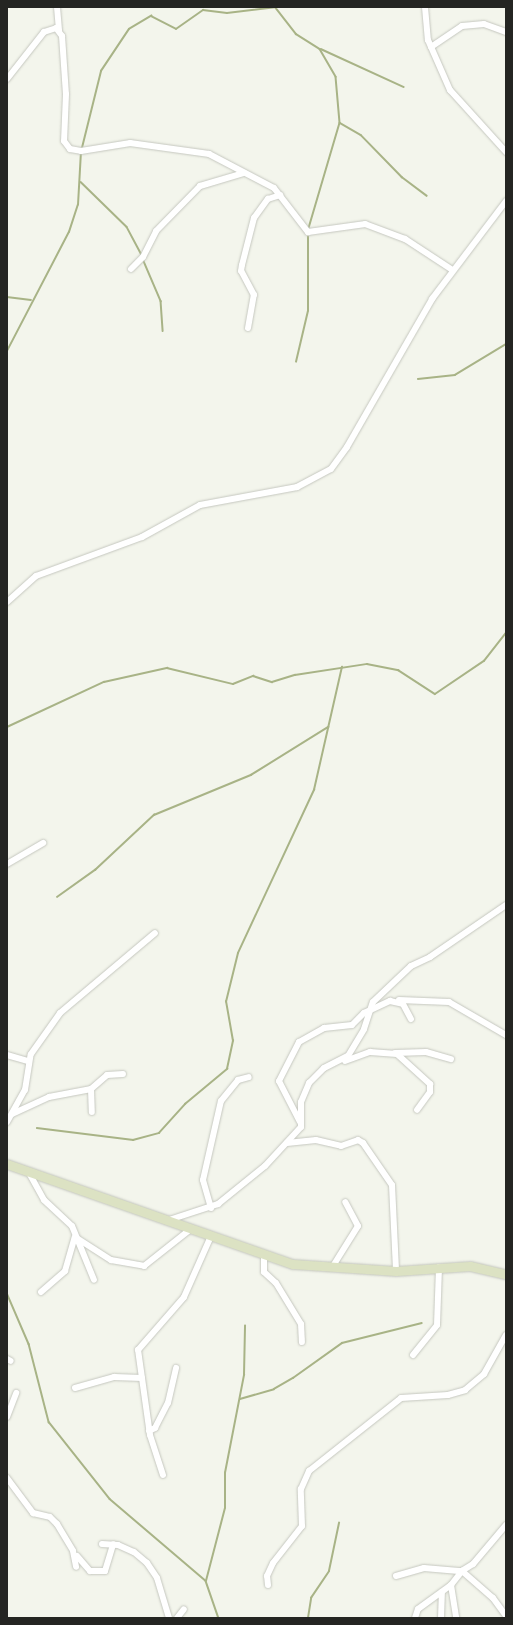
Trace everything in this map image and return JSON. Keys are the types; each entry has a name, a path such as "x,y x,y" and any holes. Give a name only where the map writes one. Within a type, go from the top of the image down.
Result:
{"street":[{"path":"57,7 67,147 81,151 144,144 209,154 267,184 280,195 308,232 365,224 405,239 451,269"},
{"path":"425,7 431,47 455,98 506,152"},
{"path":"431,47 462,26 484,24 506,32"},
{"path":"7,79 44,32 53,27 59,31"},
{"path":"131,269 143,257 156,232 200,186 244,173"},
{"path":"248,328 254,295 242,271 242,264 254,218 268,199 280,195"},
{"path":"7,602 36,576 142,537 200,506 297,487 331,469 347,447 451,269 506,201"},
{"path":"7,864 43,843"},
{"path":"343,1061 364,1029 373,1002 411,966 430,957 506,905"},
{"path":"7,1122 25,1090 28,1061 64,1010 155,933"},
{"path":"397,1000 411,1019"},
{"path":"301,1123 279,1081 299,1042 324,1028 352,1025 369,1012 397,1000 449,1002 506,1035"},
{"path":"169,1220 211,1208 265,1166 287,1143 301,1123 301,1102 309,1083 324,1068 370,1052 426,1052 451,1059"},
{"path":"395,1053 430,1084 430,1092 417,1110"},
{"path":"7,1055 28,1061"},
{"path":"12,1114 49,1097 91,1089 107,1075 123,1074"},
{"path":"211,1208 203,1180 221,1101 238,1080 249,1077"},
{"path":"91,1089 92,1112"},
{"path":"287,1143 316,1140 341,1146 358,1140 363,1143 392,1185 396,1271"},
{"path":"7,1164 192,1228 264,1256 330,1268 396,1271 470,1266 506,1274"},
{"path":"28,1171 41,1196 67,1220 94,1280"},
{"path":"330,1268 338,1262 358,1226 345,1202"},
{"path":"75,1237 111,1260 144,1266 192,1228"},
{"path":"163,1475 149,1432 139,1346 184,1297 211,1236"},
{"path":"41,1292 65,1271 75,1237"},
{"path":"264,1256 264,1272 276,1283 301,1324 302,1342"},
{"path":"413,1355 437,1325 439,1267"},
{"path":"268,1586 267,1576 273,1563 302,1526 301,1489 309,1471 400,1398 453,1394 469,1388 491,1364 506,1334"},
{"path":"149,1432 155,1428 168,1403 176,1368"},
{"path":"75,1388 114,1377 142,1378"},
{"path":"7,1417 16,1393"},
{"path":"7,1478 33,1513 50,1517 57,1524 73,1553 90,1571 106,1571 112,1544"},
{"path":"415,1618 418,1609 451,1585 462,1571 473,1564 506,1525"},
{"path":"102,1544 112,1544 134,1552 147,1563 156,1578 169,1618"},
{"path":"73,1553 76,1567"},
{"path":"396,1576 424,1568 462,1571 494,1598 506,1616"},
{"path":"451,1585 456,1618"},
{"path":"441,1618 442,1592"},
{"path":"177,1618 184,1609"}],"waterway":[{"path":"82,148 101,71 129,29 151,16 176,29 203,10 227,13 277,7"},
{"path":"276,8 296,34 320,49 336,77 340,123 309,228"},
{"path":"321,49 404,87"},
{"path":"340,123 361,135 402,177 427,196"},
{"path":"7,351 69,232 78,205 81,152"},
{"path":"81,182 127,227 142,255"},
{"path":"296,362 308,311 308,236"},
{"path":"143,259 161,301 163,331"},
{"path":"7,297 31,300"},
{"path":"418,379 455,375 506,344"},
{"path":"7,727 104,682 167,668 233,684 253,676 272,682 295,675 367,664 398,670 435,694 484,661 506,633"},
{"path":"37,1128 133,1140 159,1133 185,1104 227,1069 233,1041 226,1002 238,953 314,790 342,667"},
{"path":"57,897 95,870 154,815 251,775 328,727"},
{"path":"7,1293 29,1344 49,1422 110,1499 206,1581 219,1618"},
{"path":"240,1399 274,1389 293,1378 342,1343 422,1323"},
{"path":"206,1581 225,1508 225,1473 244,1375 245,1326"},
{"path":"308,1618 311,1598 329,1571 339,1523"}]}
